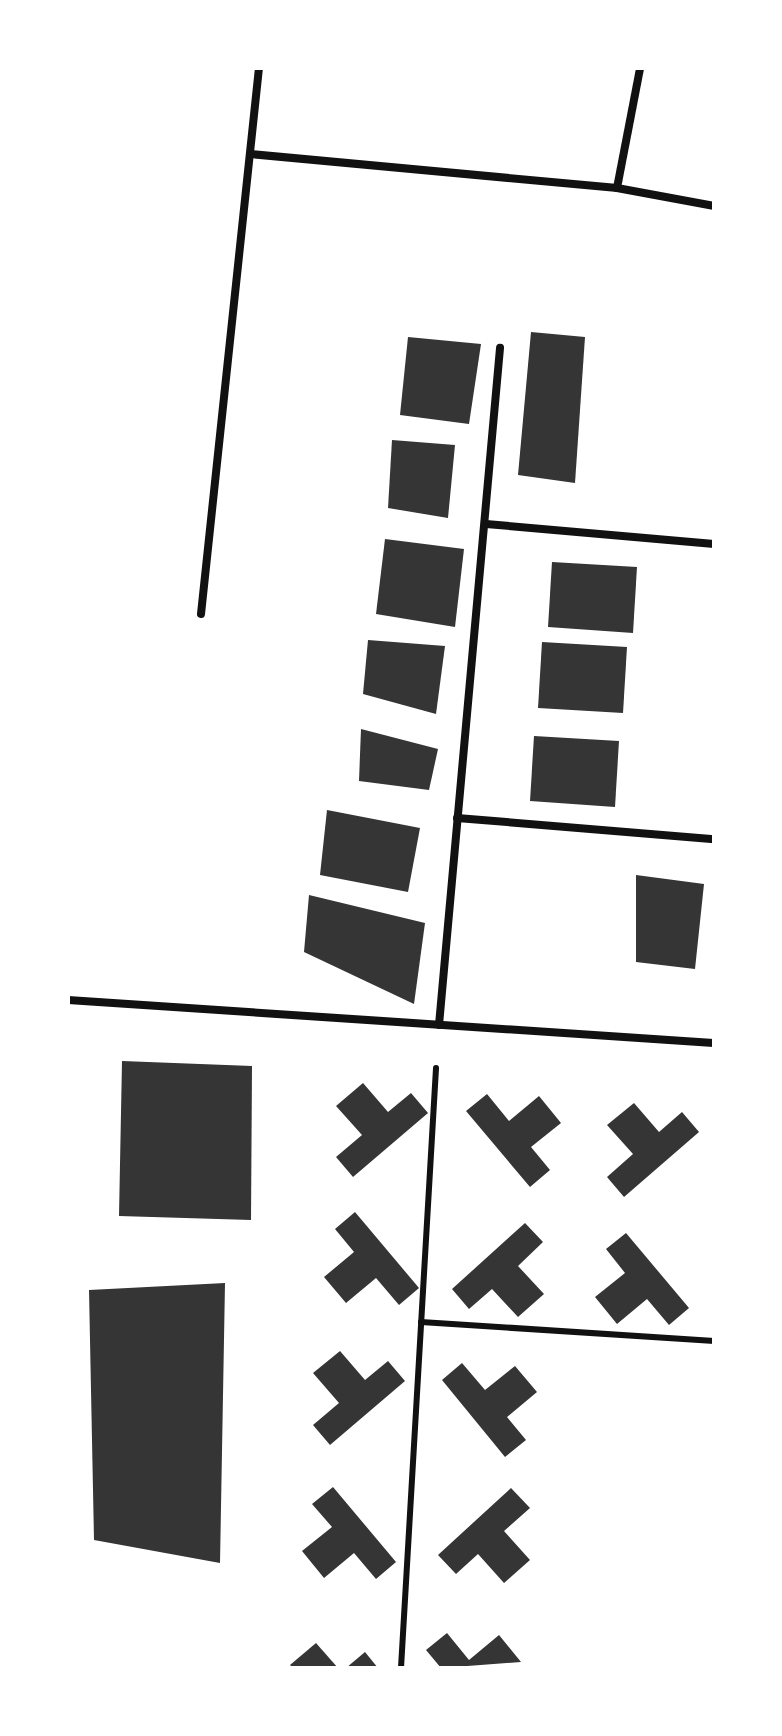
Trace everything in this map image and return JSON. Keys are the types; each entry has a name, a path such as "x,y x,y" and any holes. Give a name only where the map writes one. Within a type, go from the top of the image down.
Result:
{"street":[{"path":"201,614 259,68"},
{"path":"617,188 640,68"},
{"path":"250,154 617,188 714,206"},
{"path":"439,1025 500,348"},
{"path":"486,524 714,544"},
{"path":"457,818 714,839"},
{"path":"68,1000 714,1043"}],"lane":[{"path":"401,1668 436,1068"},
{"path":"421,1322 714,1341"}],"building":[{"path":"531,332 585,337 575,483 518,475"},
{"path":"408,337 481,344 469,424 400,415"},
{"path":"392,440 455,445 448,518 388,508"},
{"path":"385,539 464,549 455,627 376,614"},
{"path":"552,562 637,567 633,633 548,627"},
{"path":"368,640 445,646 436,714 363,694"},
{"path":"542,642 627,647 623,713 538,708"},
{"path":"361,729 438,749 429,790 359,781"},
{"path":"534,736 619,741 615,807 530,801"},
{"path":"327,810 420,828 408,892 320,875"},
{"path":"636,875 704,884 695,969 636,962"},
{"path":"309,895 425,923 414,1004 304,952"},
{"path":"122,1061 252,1066 251,1220 119,1216"},
{"path":"363,1083 388,1112 411,1093 428,1113 353,1177 336,1157 362,1135 336,1106"},
{"path":"487,1094 509,1121 539,1096 561,1123 531,1147 550,1170 530,1187 466,1111"},
{"path":"634,1103 659,1132 682,1112 699,1132 624,1197 607,1177 633,1154 607,1125"},
{"path":"355,1212 419,1288 399,1305 376,1278 346,1303 324,1277 354,1252 335,1229"},
{"path":"525,1223 543,1242 518,1266 544,1294 518,1317 492,1289 469,1309 452,1289"},
{"path":"626,1233 689,1308 669,1325 647,1299 617,1324 595,1297 625,1273 606,1249"},
{"path":"225,1283 220,1563 94,1540 89,1290"},
{"path":"340,1351 365,1380 388,1361 405,1381 330,1445 313,1425 339,1403 313,1373"},
{"path":"462,1363 485,1390 515,1366 537,1392 507,1417 526,1440 505,1457 442,1380"},
{"path":"333,1487 396,1562 376,1579 354,1553 324,1578 302,1551 332,1527 312,1504"},
{"path":"511,1488 530,1508 504,1531 530,1560 504,1583 478,1554 456,1574 438,1555"},
{"path":"447,1633 469,1660 499,1635 521,1662 441,1668 426,1650"},
{"path":"316,1643 338,1668 293,1668 290,1665"},
{"path":"365,1652 378,1668 346,1668"}]}
